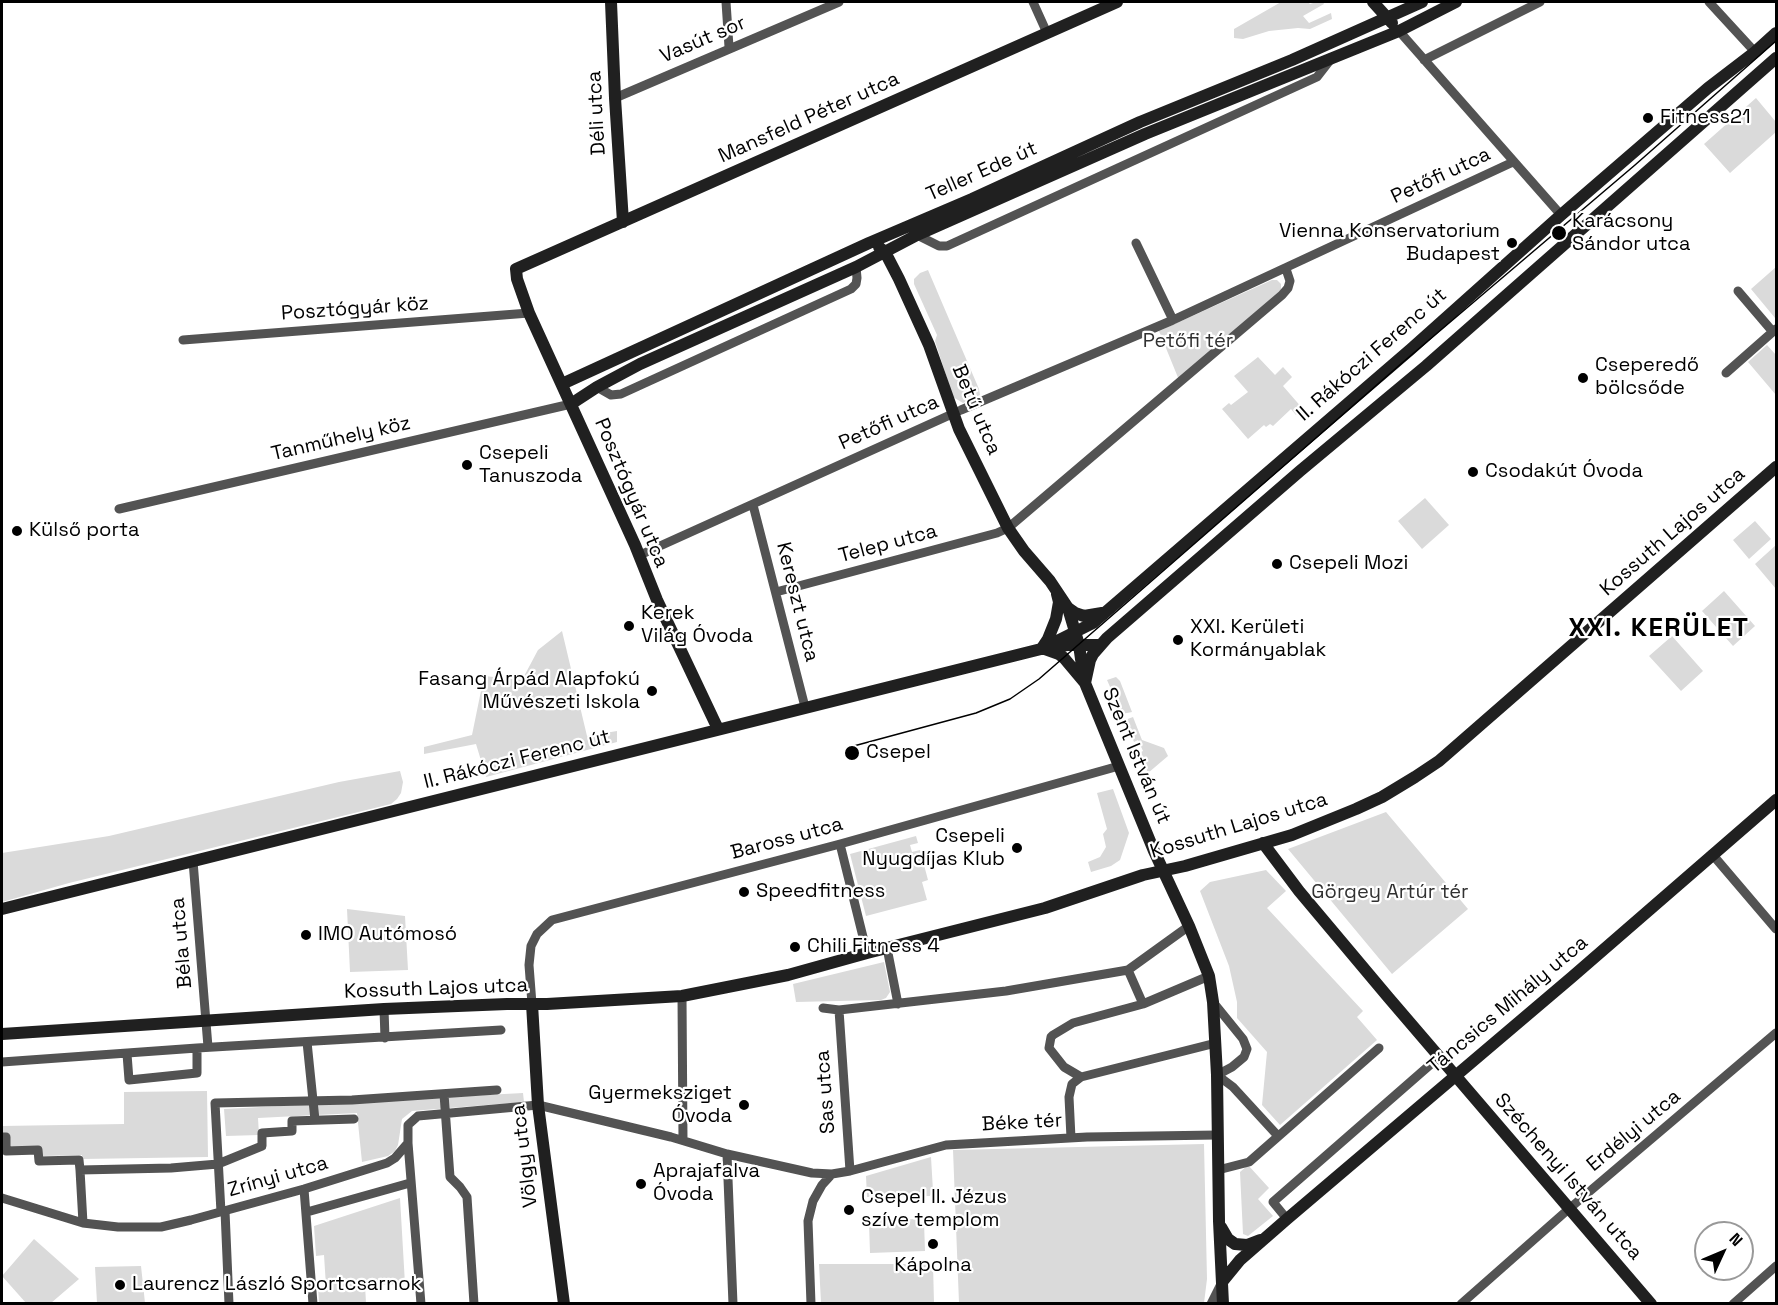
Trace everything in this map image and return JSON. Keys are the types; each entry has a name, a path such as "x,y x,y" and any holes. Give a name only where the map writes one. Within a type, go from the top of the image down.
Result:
{"street":[{"name":"Déli utca","path":"611,2 623,222"},
{"path":"726,2 729,47"},
{"name":"Vasút sor","path":"615,98 729,47 839,2"},
{"path":"1033,2 1047,33"},
{"name":"Mansfeld Péter utca","path":"516,269 1118,2"},
{"path":"1373,2 1561,215"},
{"name":"Teller Ede út","path":"562,384 1140,122 1292,60 1422,2"},
{"name":"Teller Ede út","path":"571,404 640,364 856,267 916,235 1145,134 1399,31 1456,2"},
{"path":"1424,60 1540,2"},
{"path":"1709,2 1755,52"},
{"name":"II. Rákóczi Ferenc út","path":"1041,648 1093,623 1411,349 1708,88 1776,33"},
{"name":"Teller Ede út","path":"916,235 939,246 947,246 1317,77 1331,58"},
{"name":"II. Rákóczi Ferenc út","path":"2,909 1041,648 1100,645 1433,359 1776,58"},
{"name":"Petőfi utca","path":"639,555 953,414 1173,320 1514,162"},
{"path":"869,243 885,252"},
{"path":"1136,243 1173,320"},
{"name":"Betű utca","path":"885,252 928,345 953,414 1008,528 1068,608 1079,645"},
{"path":"597,387 611,395 621,394 851,289 857,278 856,267"},
{"name":"Posztógyár utca","path":"516,269 517,279 530,313 657,600 718,729"},
{"path":"1008,528 1281,295 1288,288 1290,281 1286,269"},
{"path":"1726,373 1775,331 1738,291"},
{"name":"Posztógyár köz","path":"183,340 530,313"},
{"name":"Tanműhely köz","path":"119,509 571,404"},
{"name":"Kossuth Lajos utca","path":"2,1034 384,1010 682,996 788,975 1045,908 1143,875 1185,867 1292,835 1356,809 1415,777 1439,761 1776,467"},
{"name":"Kereszt utca","path":"753,505 805,707"},
{"name":"Telep utca","path":"776,592 998,533 1008,528"},
{"path":"1041,648 1053,629 1059,612 1056,590"},
{"path":"1068,608 1084,616 1106,612"},
{"name":"Szent István út","path":"1079,645 1084,683"},
{"name":"Szent István út","path":"1084,683 1090,660 1100,645"},
{"name":"Szent István út","path":"1041,648 1065,658 1084,683 1209,976 1216,1043 1223,1304"},
{"name":"Baross utca","path":"532,1004 529,965 531,946 537,934 552,920 840,844 1119,766"},
{"name":"Táncsics Mihály utca","path":"1222,1282 1240,1260 1264,1239 1776,800"},
{"path":"1263,843 1299,891 1455,1075"},
{"path":"840,844 867,953"},
{"path":"1712,854 1776,928"},
{"name":"Béla utca","path":"193,861 208,1047"},
{"path":"823,1008 839,1010 1006,991 1128,970 1189,926"},
{"path":"887,948 898,1004"},
{"path":"1128,970 1143,1004"},
{"path":"1081,1077 1064,1067 1053,1054 1049,1048 1051,1037 1073,1023 1143,1004 1209,976"},
{"path":"682,996 683,1140"},
{"path":"1213,1002 1243,1039 1247,1049 1244,1057 1217,1075 1233,1087 1278,1136"},
{"name":"Völgy utca","path":"532,1004 538,1105 564,1304"},
{"path":"384,1010 385,1038"},
{"name":"Sas utca","path":"839,1010 850,1171"},
{"path":"2,1062 501,1030"},
{"name":"Erdélyi utca","path":"1461,1304 1569,1209 1776,1034"},
{"path":"307,1042 315,1120"},
{"path":"1071,1138 1069,1097 1072,1084 1081,1077 1216,1043"},
{"path":"1218,1170 1249,1162 1379,1047"},
{"path":"127,1054 129,1080 197,1073 197,1048"},
{"path":"1287,1219 1274,1203 1439,1057"},
{"name":"Széchenyi István utca","path":"1455,1075 1651,1304"},
{"path":"229,1304 215,1103 314,1101 497,1090"},
{"path":"444,1094 450,1177 467,1197 474,1304"},
{"name":"Béke tér","path":"538,1105 683,1140 727,1155 800,1172 832,1174 946,1145 1071,1138 1217,1135"},
{"name":"Zrínyi utca","path":"2,1198 82,1223 118,1227 161,1227 304,1189 387,1163 395,1158 408,1143 407,1128 414,1118 423,1115 538,1105"},
{"path":"80,1170 171,1168 218,1164 262,1146 262,1133 292,1131 292,1121 354,1119"},
{"path":"2,1137 6,1137 6,1151 38,1150 39,1161 79,1160 82,1223"},
{"path":"408,1143 421,1304"},
{"path":"727,1155 734,1304"},
{"path":"811,1304 808,1221 813,1201 822,1185 832,1174"},
{"path":"307,1212 410,1183"},
{"path":"304,1189 313,1304"},
{"path":"1219,1221 1225,1235 1235,1244 1247,1245 1264,1239"},
{"path":"1732,1304 1776,1266"},
{"path":"1211,1304 1222,1282"}],"green space":[{"path":"1281,2 1308,2 1310,4 1323,2 1324,4 1303,16 1309,23 1331,13 1332,19 1310,29 1269,31 1243,39 1234,38 1234,29"},
{"path":"1756,98 1776,122 1776,132 1730,173 1704,144"},
{"path":"1776,267 1776,317 1775,318 1751,289"},
{"path":"928,270 979,389 980,395 963,403 953,397 935,341 937,335 914,284 914,279 920,273"},
{"name":"Petőfi tér","path":"1272,280 1277,280 1281,284 1281,291 1179,380 1159,331"},
{"path":"1767,345 1776,355 1776,395 1748,362"},
{"path":"1258,357 1275,375 1283,367 1292,377 1283,386 1303,409 1296,415 1291,409 1273,426 1264,425 1248,439 1222,409 1248,392 1234,376"},
{"path":"1425,498 1449,525 1422,549 1398,521"},
{"path":"1755,521 1771,539 1749,559 1733,540"},
{"path":"1776,545 1776,589 1755,564"},
{"path":"1724,591 1755,626 1733,646 1702,611"},
{"path":"562,631 587,736 617,731 617,742 486,777 476,744 424,754 424,747 472,735 484,676 522,680 538,650"},
{"path":"1672,636 1703,671 1681,691 1649,656"},
{"path":"1116,677 1120,681 1132,712 1122,714 1107,680"},
{"path":"1133,717 1142,740 1164,748 1168,756 1148,773 1139,753 1143,751 1138,740 1134,742 1125,720"},
{"path":"400,771 403,782 401,793 391,804 69,883 2,902 2,853 109,836 339,782"},
{"path":"1113,789 1129,833 1120,860 1111,866 1091,872 1088,862 1100,857 1106,847 1103,834 1107,829 1097,793"},
{"name":"Görgey Artúr tér","path":"1386,812 1468,909 1392,974 1288,849"},
{"path":"916,836 918,843 910,845 912,852 920,850 928,880 922,882 927,900 866,916 850,854"},
{"path":"1266,870 1286,891 1267,908 1363,1011 1357,1017 1377,1040 1280,1125 1262,1105 1267,1052 1237,1018 1237,1002 1229,966 1200,891 1210,882"},
{"path":"347,909 405,916 408,970 350,972"},
{"path":"884,962 890,992 886,998 796,1002 793,984"},
{"path":"207,1091 208,1157 82,1159 82,1155 42,1156 9,1149 2,1135 2,1126 124,1124 124,1092"},
{"path":"523,1093 524,1102 412,1111 402,1119 395,1151 388,1156 362,1162 357,1113 258,1118 259,1135 226,1136 224,1109"},
{"path":"1204,1144 1207,1279 1204,1303 959,1303 953,1150"},
{"path":"931,1157 933,1191 930,1196 867,1197 866,1176"},
{"path":"1248,1165 1269,1188 1258,1199 1273,1216 1248,1236 1243,1234 1240,1172"},
{"path":"400,1198 405,1284 365,1285 366,1303 319,1303 318,1287 326,1286 324,1255 316,1256 314,1226"},
{"path":"921,1219 921,1222 924,1222 925,1251 870,1253 869,1223 880,1220"},
{"path":"34,1239 79,1279 51,1303 26,1303 2,1276"},
{"path":"819,1264 933,1264 934,1303 821,1303"},
{"name":"Laurencz László Sportcsarnok","path":"141,1266 145,1303 97,1303 95,1267"}],"tram line":[{"path":"850,747 976,713 1010,699 1039,679 1776,41"}],"place":[{"name":"Fitness21","path":"1648,118"},
{"name":"Karácsony Sándor utca","path":"1559,233"},
{"name":"Vienna Konservatorium Budapest","path":"1512,243"},
{"name":"Cseperedő bölcsőde","path":"1583,378"},
{"name":"Csepeli Tanuszoda","path":"467,465"},
{"name":"Csodakút Óvoda","path":"1473,472"},
{"name":"Külső porta","path":"17,531"},
{"name":"Csepeli Mozi","path":"1277,564"},
{"name":"Kerek Világ Óvoda","path":"629,626"},
{"name":"XXI. Kerületi Kormányablak","path":"1178,640"},
{"name":"Fasang Árpád Alapfokú Művészeti Iskola","path":"652,691"},
{"name":"Csepel","path":"852,753"},
{"name":"Csepeli Nyugdíjas Klub","path":"1017,848"},
{"name":"Speedfitness","path":"744,892"},
{"name":"IMO Autómosó","path":"306,935"},
{"name":"Chili Fitness 4","path":"795,947"},
{"name":"Gyermeksziget Óvoda","path":"744,1105"},
{"name":"Aprajafalva Óvoda","path":"641,1184"},
{"name":"Csepel II. Jézus szíve templom","path":"849,1210"},
{"name":"Kápolna","path":"933,1244"},
{"name":"Laurencz László Sportcsarnok","path":"120,1285"}],"district":[{"name":"XXI. KERÜLET","path":"1659,629"}]}
